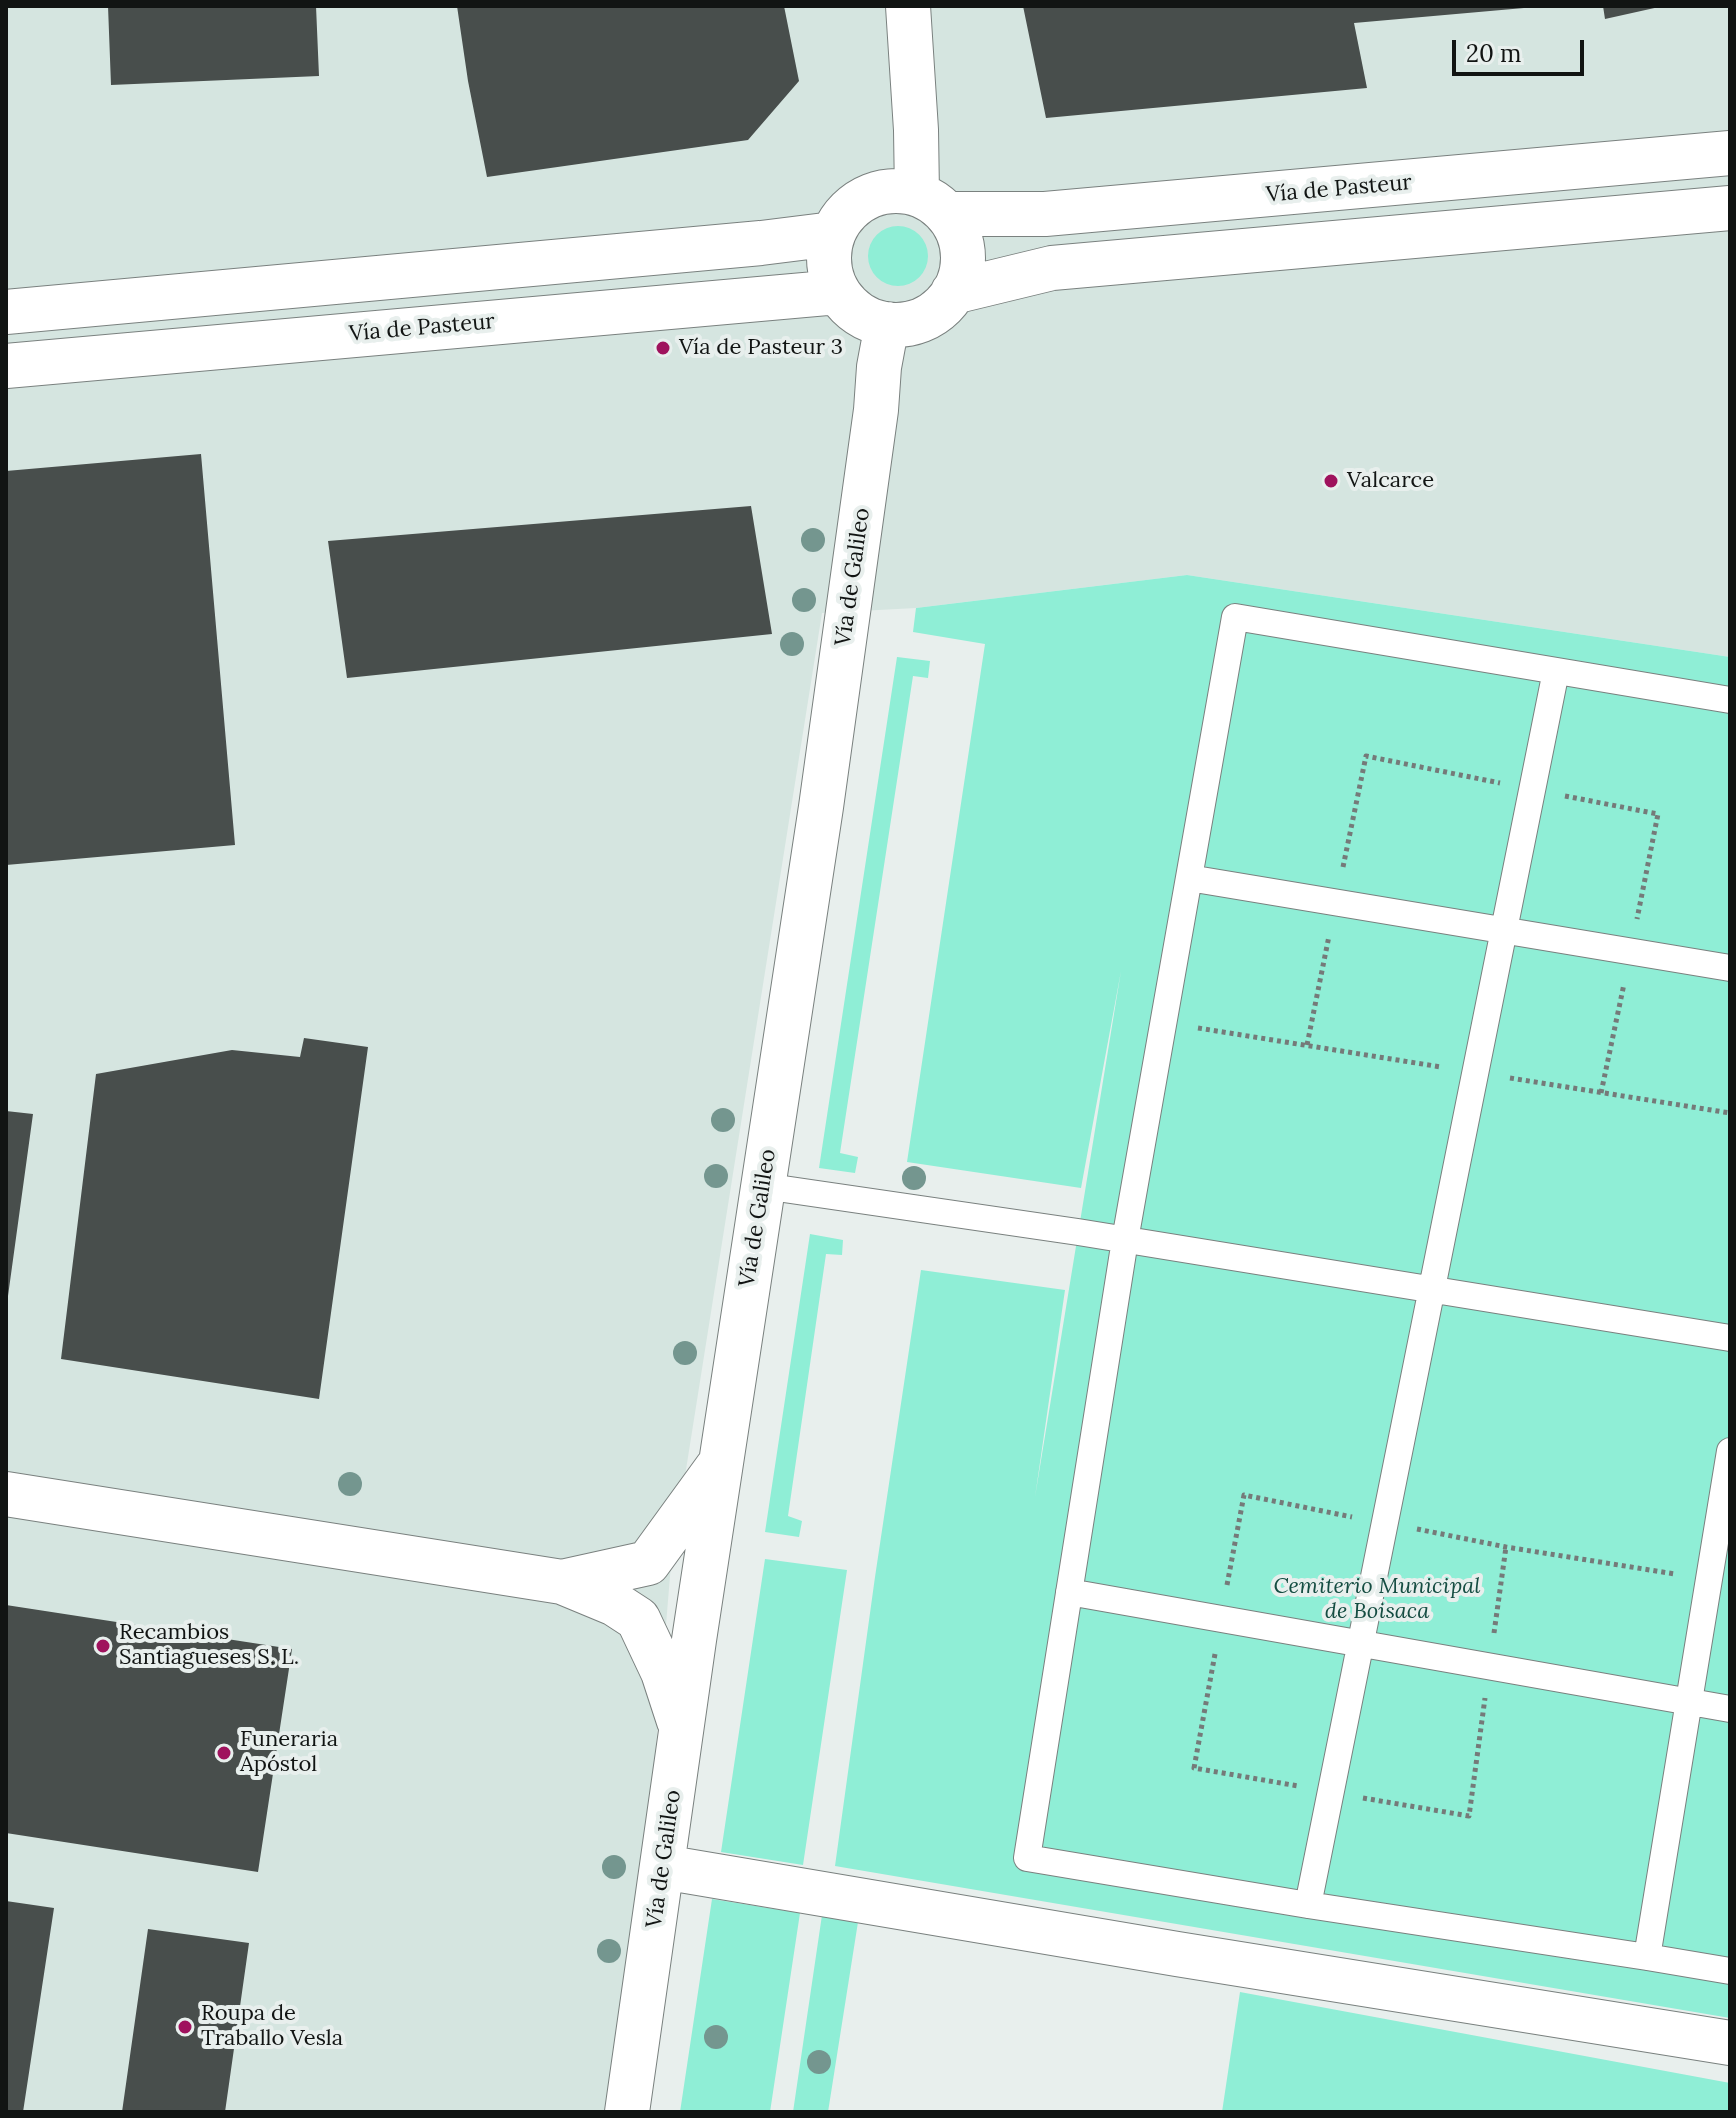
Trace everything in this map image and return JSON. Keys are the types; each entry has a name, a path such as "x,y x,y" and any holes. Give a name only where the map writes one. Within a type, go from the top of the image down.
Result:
{"street":[{"path":"908,6 916,130 932,204"},
{"name":"Vía de Pasteur","path":"932,204 1045,214 1730,153"},
{"path":"899,191 932,204 957,231 962,252 961,272 953,292 941,307 925,318 906,324 887,324 867,318 851,308 838,292 830,273 828,253 833,234 844,216 859,201 878,193 899,191"},
{"path":"953,292 1052,268 1730,208"},
{"path":"6,312 833,234"},
{"name":"Vía de Pasteur","path":"6,366 838,292"},
{"name":"Vía de Galileo","path":"627,2112 706,1558 821,807 887,324"},
{"path":"681,1729 663,1672 638,1619 635,1599 637,1581 721,1463"},
{"path":"6,1494 562,1582 615,1604 666,1636 694,1640"},
{"path":"562,1582 664,1558 706,1558"},
{"path":"663,1867 1730,2043"}],"lane":[{"path":"1730,700 1235,617 1125,1240 1027,1858 1730,1971"},
{"path":"1308,1905 1556,671"},
{"path":"1189,878 1730,968"},
{"path":"763,1186 1125,1240 1730,1338"},
{"path":"1647,1957 1730,1451"},
{"path":"1069,1592 1730,1709"}],"path":[{"path":"1506,1547 1709,1580"}],"shaded area":[{"path":"6,6 1730,6 1730,657 1187,575 916,608 822,613 671,1564 626,2112 6,2112"}],"green space":[{"path":"898,226 910,228 919,235 926,244 926,268 919,277 910,284 898,286 886,284 877,277 870,268 868,256 870,244 877,235 886,228"},
{"name":"Cemiterio Municipal de Boisaca","path":"1187,575 1730,657 1730,2018 835,1866 921,1270 1065,1290 1035,1497 1121,971 1081,1188 907,1162 985,644 913,632 916,608"},
{"path":"897,657 930,661 928,678 913,676 840,1153 858,1157 855,1173 819,1168"},
{"path":"810,1234 843,1240 842,1255 826,1254 788,1516 802,1521 799,1537 765,1532"},
{"path":"765,1559 847,1570 803,1865 721,1852"},
{"path":"712,1899 800,1913 770,2112 680,2112"},
{"path":"822,1915 858,1922 828,2112 793,2112"},
{"path":"1240,1992 1730,2083 1730,2112 1222,2112"}],"building":[{"path":"108,6 316,6 319,76 111,85"},
{"path":"457,6 784,6 799,81 748,140 487,177"},
{"path":"1023,6 1524,8 1354,23 1367,88 1046,118"},
{"path":"1603,6 1659,6 1659,7 1605,19"},
{"path":"201,454 235,845 6,865 6,471"},
{"path":"751,506 772,634 347,678 328,541"},
{"path":"304,1038 368,1047 319,1399 61,1359 96,1074 232,1050 300,1057"},
{"path":"6,1111 33,1114 8,1296 6,1296"},
{"path":"6,1605 292,1649 258,1872 6,1833"},
{"path":"6,1901 54,1908 23,2112 6,2112"},
{"name":"Roupa de Traballo Vesla","path":"148,1929 249,1943 225,2112 122,2112"}],"place":[{"name":"Vía de Pasteur 3","path":"663,348"},
{"name":"Valcarce","path":"1331,481"},
{"name":"Recambios Santiagueses S. L.","path":"103,1646"},
{"name":"Funeraria Apóstol","path":"224,1753"},
{"name":"Roupa de Traballo Vesla","path":"185,2027"}]}
